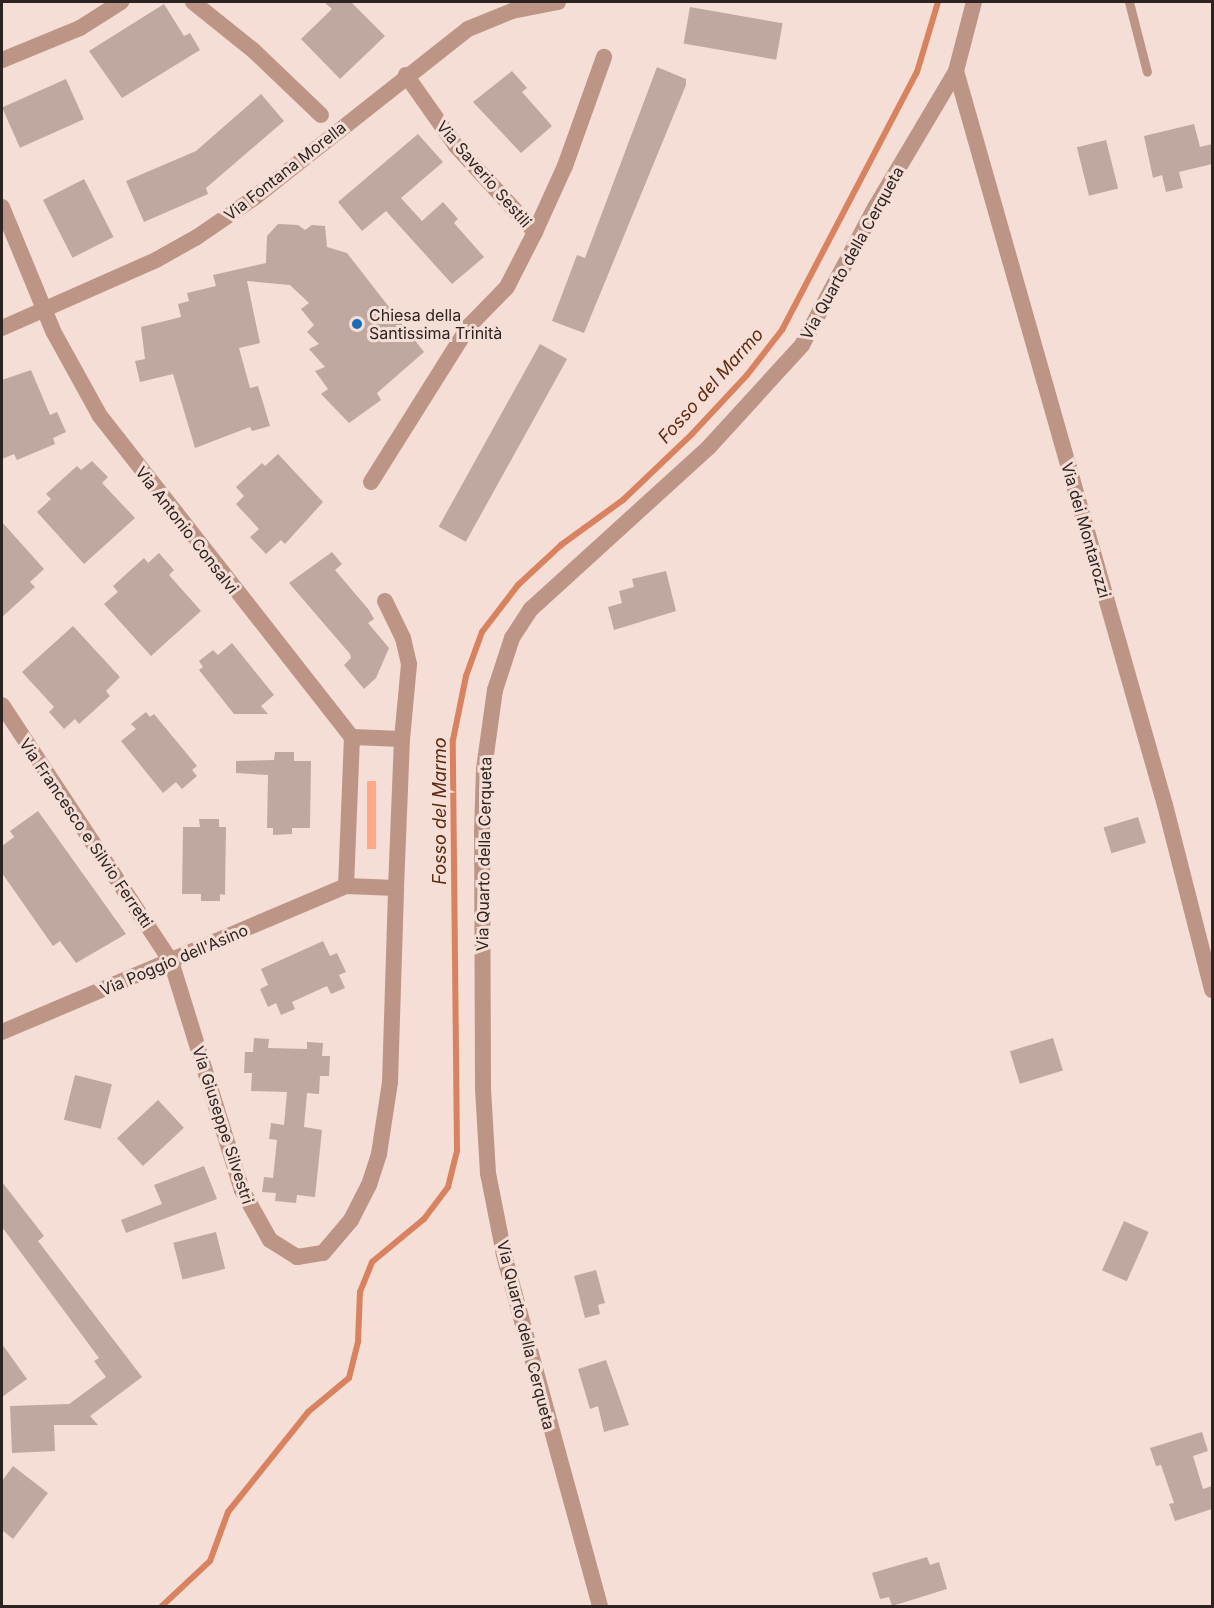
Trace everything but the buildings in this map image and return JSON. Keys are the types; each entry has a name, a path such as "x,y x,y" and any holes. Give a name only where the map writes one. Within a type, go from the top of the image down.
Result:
{"street":[{"path":"2,60 80,28 121,2"},
{"path":"193,2 253,50 321,115"},
{"name":"Via Fontana Morella","path":"2,328 197,237 254,198 406,75 468,29 524,5 558,2"},
{"name":"Via Quarto della Cerqueta","path":"600,1606 504,1254 488,1173 483,1088 482,812 495,690 512,638 531,609 688,468 802,345 876,206 956,71 974,2"},
{"path":"536,232 565,166 604,57"},
{"name":"Via dei Montarozzi","path":"956,71 1168,815 1212,990"},
{"name":"Via Saverio Sestili","path":"371,482 469,326 507,286 536,232 456,146 406,75"},
{"name":"Via Antonio Consalvi","path":"2,207 43,309 78,379 126,452 352,737"},
{"name":"Via Giuseppe Silvestri","path":"171,961 250,1208 284,1252 297,1257 313,1257 330,1247 358,1210 382,1140 392,1055 402,739 409,664 403,638 385,601"},
{"name":"Via Francesco e Silvio Ferretti","path":"2,705 171,961"},
{"path":"396,888 346,886 352,737 402,739"},
{"name":"Via Poggio dell'Asino","path":"2,1032 346,886"}],"lane":[{"path":"1129,2 1147,72"}],"shaded area":[{"path":"367,781 376,781 376,849 367,849"}],"waterway":[{"name":"Fosso del Marmo","path":"162,1606 210,1561 228,1512 308,1412 349,1378 358,1341 360,1292 372,1262 424,1219 448,1187 457,1150 453,740 466,676 482,632 518,585 561,545 623,500 692,434 747,375 782,330 917,72 938,2"}],"place":[{"name":"Chiesa della Santissima Trinità","path":"357,324"}]}
